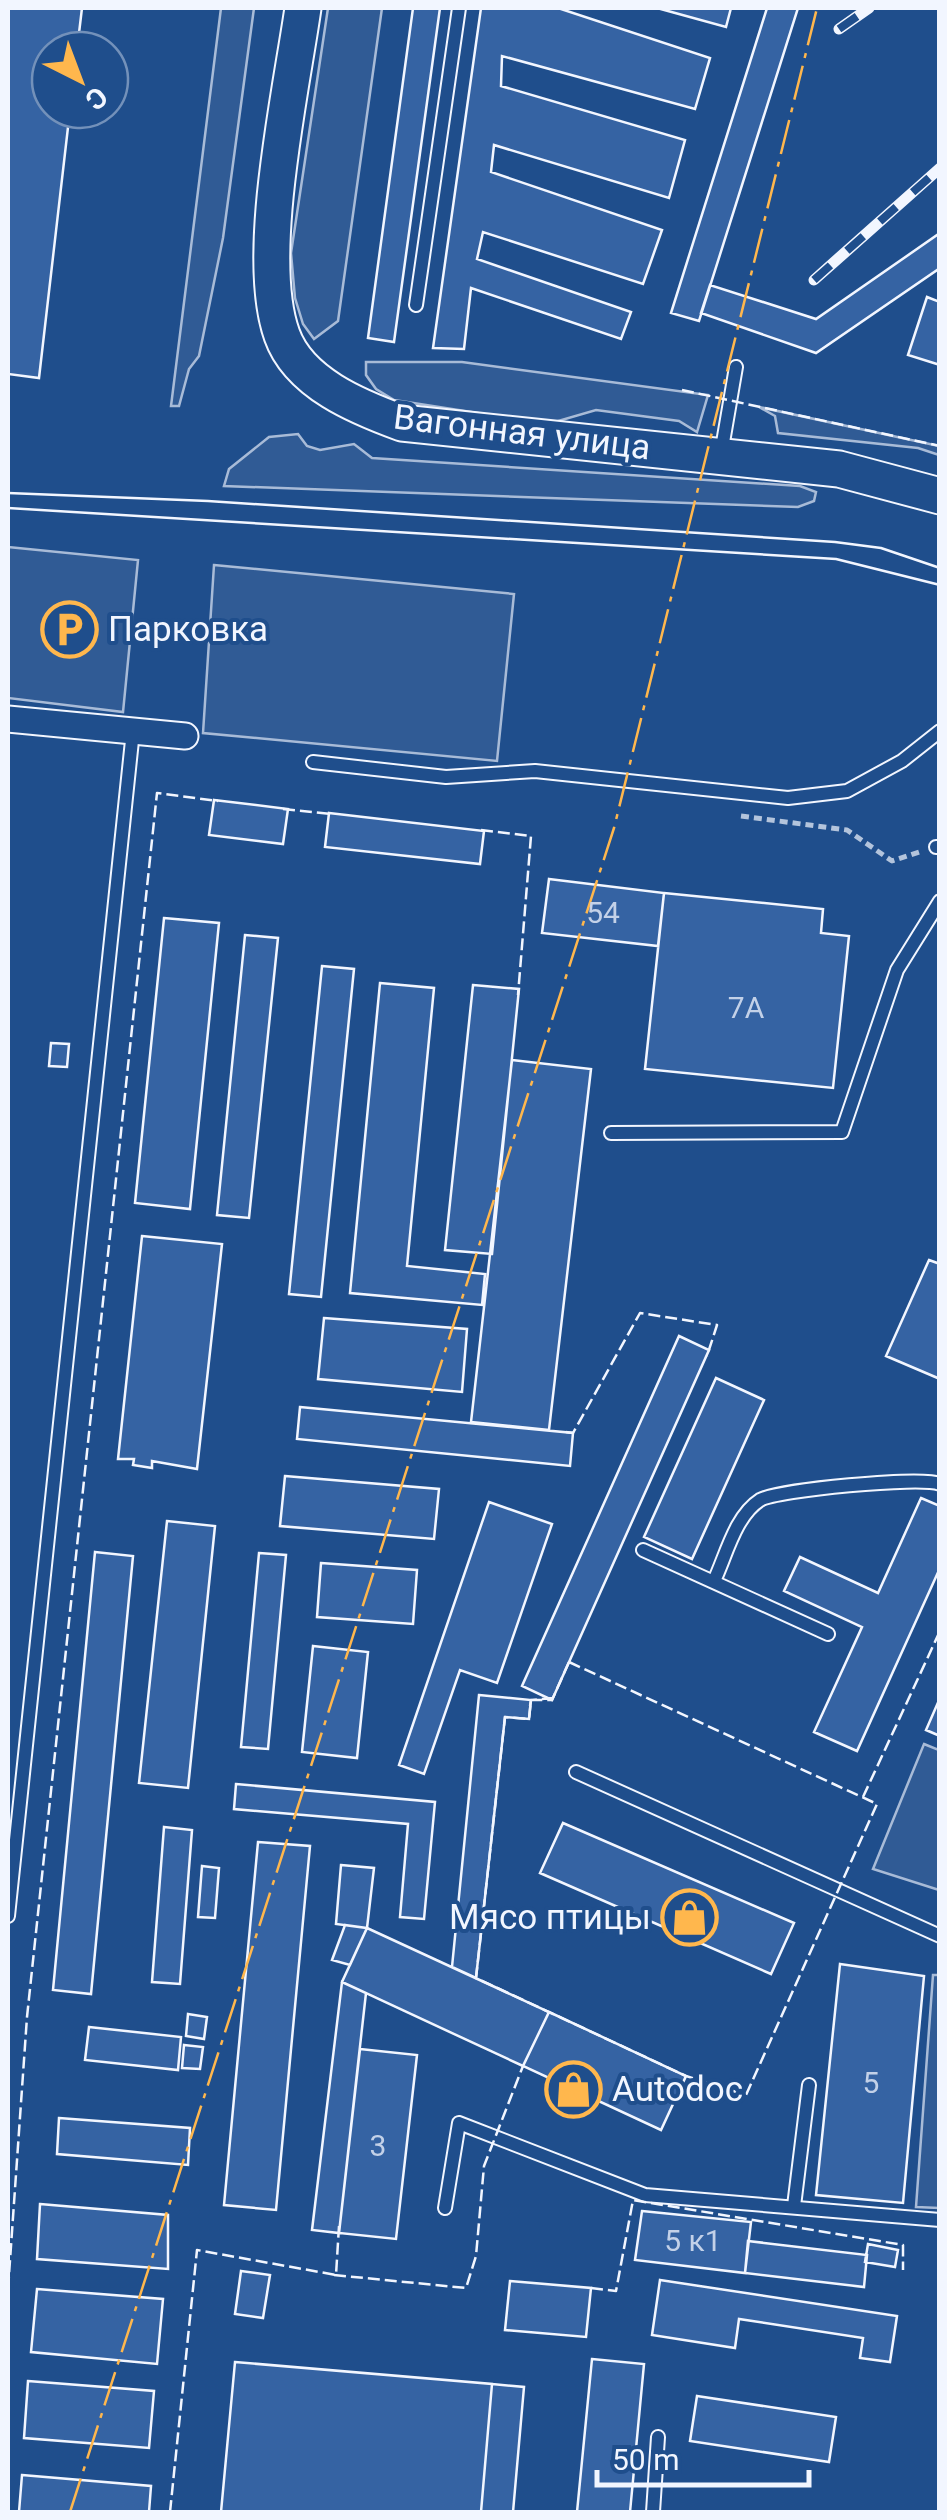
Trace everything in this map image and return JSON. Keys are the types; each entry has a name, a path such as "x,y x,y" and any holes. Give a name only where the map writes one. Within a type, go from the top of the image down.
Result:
{"street":[{"name":"Вагонная улица","path":"303,8 272,256 282,338 314,378 357,407 402,422 839,469 940,496"},
{"path":"8,719 185,736"}],"lane":[{"path":"416,304 459,8"},
{"path":"721,456 736,366"},
{"path":"8,1916 133,730"},
{"path":"313,762 446,777 534,771 788,798 847,791 902,761 940,731"},
{"path":"612,1132 842,1132 896,970 940,901"},
{"path":"714,1582 742,1516 762,1498 898,1480 940,1484"},
{"path":"643,1550 828,1634"},
{"path":"576,1772 940,1936"},
{"path":"794,2206 810,2084"},
{"path":"445,2208 459,2123 645,2194 940,2220"},
{"path":"652,2512 658,2437"}],"path":[{"path":"729,815 847,830 892,860 938,847"}],"shaded area":[{"path":"221,8 254,8 223,238 199,356 189,369 179,406 171,406"},
{"path":"328,8 382,8 338,321 314,339 303,324 295,298 291,253"},
{"path":"366,362 462,362 708,395 697,432 679,421 596,410 548,424 394,400 376,389 366,375"},
{"path":"759,407 939,446 939,455 918,448 778,433 775,416"},
{"path":"298,434 307,446 320,450 354,444 372,458 800,486 816,492 814,501 798,507 224,486 229,469 269,437"},
{"name":"Парковка","path":"8,547 138,560 123,712 8,698"},
{"path":"214,565 514,594 497,761 203,733"},
{"path":"924,1744 939,1750 939,1890 873,1869"},
{"path":"933,1975 940,1975 939,2208 916,2207"}],"building":[{"path":"8,8 82,8 79,30 30,30 30,130 68,130 39,378 8,374"},
{"path":"413,8 440,8 394,342 368,338"},
{"path":"481,8 558,8 710,58 695,109 502,56 501,86 685,140 669,198 494,145 491,172 662,230 643,284 483,232 477,259 631,312 621,339 471,288 464,349 433,348"},
{"path":"657,8 731,8 726,27"},
{"path":"767,8 798,8 699,321 671,313"},
{"path":"940,233 940,268 816,353 701,313 710,285 816,319"},
{"path":"927,297 940,302 940,365 908,355"},
{"path":"214,800 288,809 283,844 209,835"},
{"path":"329,813 484,831 480,864 325,847"},
{"path":"549,879 664,893 658,946 542,933"},
{"path":"664,893 823,909 821,933 849,936 833,1088 645,1069"},
{"path":"164,918 219,923 190,1209 135,1203"},
{"path":"245,935 278,938 249,1218 217,1215"},
{"path":"322,966 354,969 321,1297 289,1294"},
{"path":"380,983 434,988 407,1266 485,1274 482,1305 350,1293"},
{"path":"473,985 519,989 492,1254 445,1250"},
{"path":"51,1043 69,1044 67,1067 49,1066"},
{"path":"512,1060 591,1069 549,1430 471,1422"},
{"path":"142,1236 222,1244 197,1469 152,1461 152,1468 133,1465 134,1459 118,1459"},
{"path":"929,1260 940,1264 940,1379 886,1356"},
{"path":"324,1318 467,1329 462,1392 318,1379"},
{"path":"679,1336 709,1350 552,1700 522,1686"},
{"path":"716,1378 764,1400 692,1559 644,1537"},
{"path":"300,1407 573,1433 570,1466 297,1439"},
{"path":"285,1476 439,1489 434,1539 280,1526"},
{"path":"921,1498 940,1506 940,1568 857,1751 814,1732 862,1627 784,1591 800,1557 878,1593"},
{"path":"489,1502 552,1524 497,1683 460,1670 424,1774 399,1765"},
{"path":"167,1521 215,1526 188,1788 139,1783"},
{"path":"95,1552 133,1556 91,1994 53,1990"},
{"path":"259,1553 286,1555 268,1749 241,1747"},
{"path":"321,1563 417,1570 413,1624 317,1617"},
{"path":"313,1646 368,1652 357,1758 302,1752"},
{"path":"479,1695 531,1700 529,1719 505,1717 476,1978 452,1967"},
{"path":"940,1698 940,1736 926,1730"},
{"path":"236,1784 435,1802 424,1919 400,1917 408,1824 234,1809"},
{"path":"563,1823 794,1923 771,1974 540,1873"},
{"path":"164,1827 192,1830 180,1984 152,1982"},
{"path":"258,1842 310,1846 276,2210 224,2205"},
{"path":"341,1865 374,1868 367,1928 336,1924"},
{"path":"202,1866 219,1868 215,1918 198,1917"},
{"path":"345,1925 367,1928 350,1965 332,1960"},
{"path":"367,1928 549,2012 523,2066 342,1982"},
{"path":"840,1964 924,1976 903,2203 816,2195"},
{"path":"342,1982 366,1993 339,2233 312,2230"},
{"path":"549,2012 686,2076 661,2130 523,2066"},
{"path":"188,2014 207,2017 204,2039 186,2036"},
{"path":"89,2027 181,2037 178,2070 85,2060"},
{"path":"184,2045 203,2047 200,2069 182,2068"},
{"path":"360,2049 417,2055 396,2239 339,2233"},
{"path":"59,2118 190,2128 188,2165 57,2154"},
{"path":"40,2204 168,2215 168,2269 37,2259"},
{"path":"642,2211 751,2222 745,2273 635,2260"},
{"path":"748,2241 867,2255 864,2287 745,2273"},
{"path":"868,2244 898,2250 895,2267 865,2262"},
{"path":"241,2271 270,2275 263,2318 235,2314"},
{"path":"660,2280 897,2316 890,2362 860,2358 863,2338 739,2319 735,2348 652,2335"},
{"path":"510,2281 591,2288 586,2337 505,2330"},
{"path":"37,2289 163,2299 157,2364 31,2352"},
{"path":"592,2359 644,2364 630,2512 577,2512"},
{"path":"235,2362 492,2384 481,2512 221,2512"},
{"path":"28,2381 154,2391 149,2448 24,2438"},
{"path":"492,2384 524,2387 513,2512 481,2512"},
{"path":"697,2396 836,2417 829,2462 690,2441"},
{"path":"22,2475 151,2486 149,2512 19,2512"}],"tram line":[{"path":"8,493 208,501 835,542 881,548 940,568"},
{"path":"8,508 836,559 940,585"}],"railway":[{"path":"839,29 869,8"},
{"path":"814,280 940,168"}],"fence":[{"path":"682,390 940,446"},
{"path":"8,2289 27,2017 157,793 218,801"},
{"path":"283,809 332,814"},
{"path":"481,830 531,836 518,995"},
{"path":"566,1432 573,1433 640,1313 717,1325 707,1356"},
{"path":"863,1797 940,1631"},
{"path":"569,1662 877,1804 746,2095 686,2076 476,1978 505,1717 529,1719 531,1700 552,1700 569,1662"},
{"path":"530,1706 531,1700 553,1698"},
{"path":"334,2275 466,2288 476,2256 484,2166 523,2066"},
{"path":"591,2288 616,2291 633,2200 903,2245 903,2270"},
{"path":"170,2512 197,2250 336,2275 339,2226"}],"power":[{"path":"70,2512 614,828 817,8"}],"place":[{"name":"Парковка","path":"69,629"},
{"name":"Мясо птицы","path":"690,1917"},
{"name":"Autodoc","path":"573,2089"}]}
